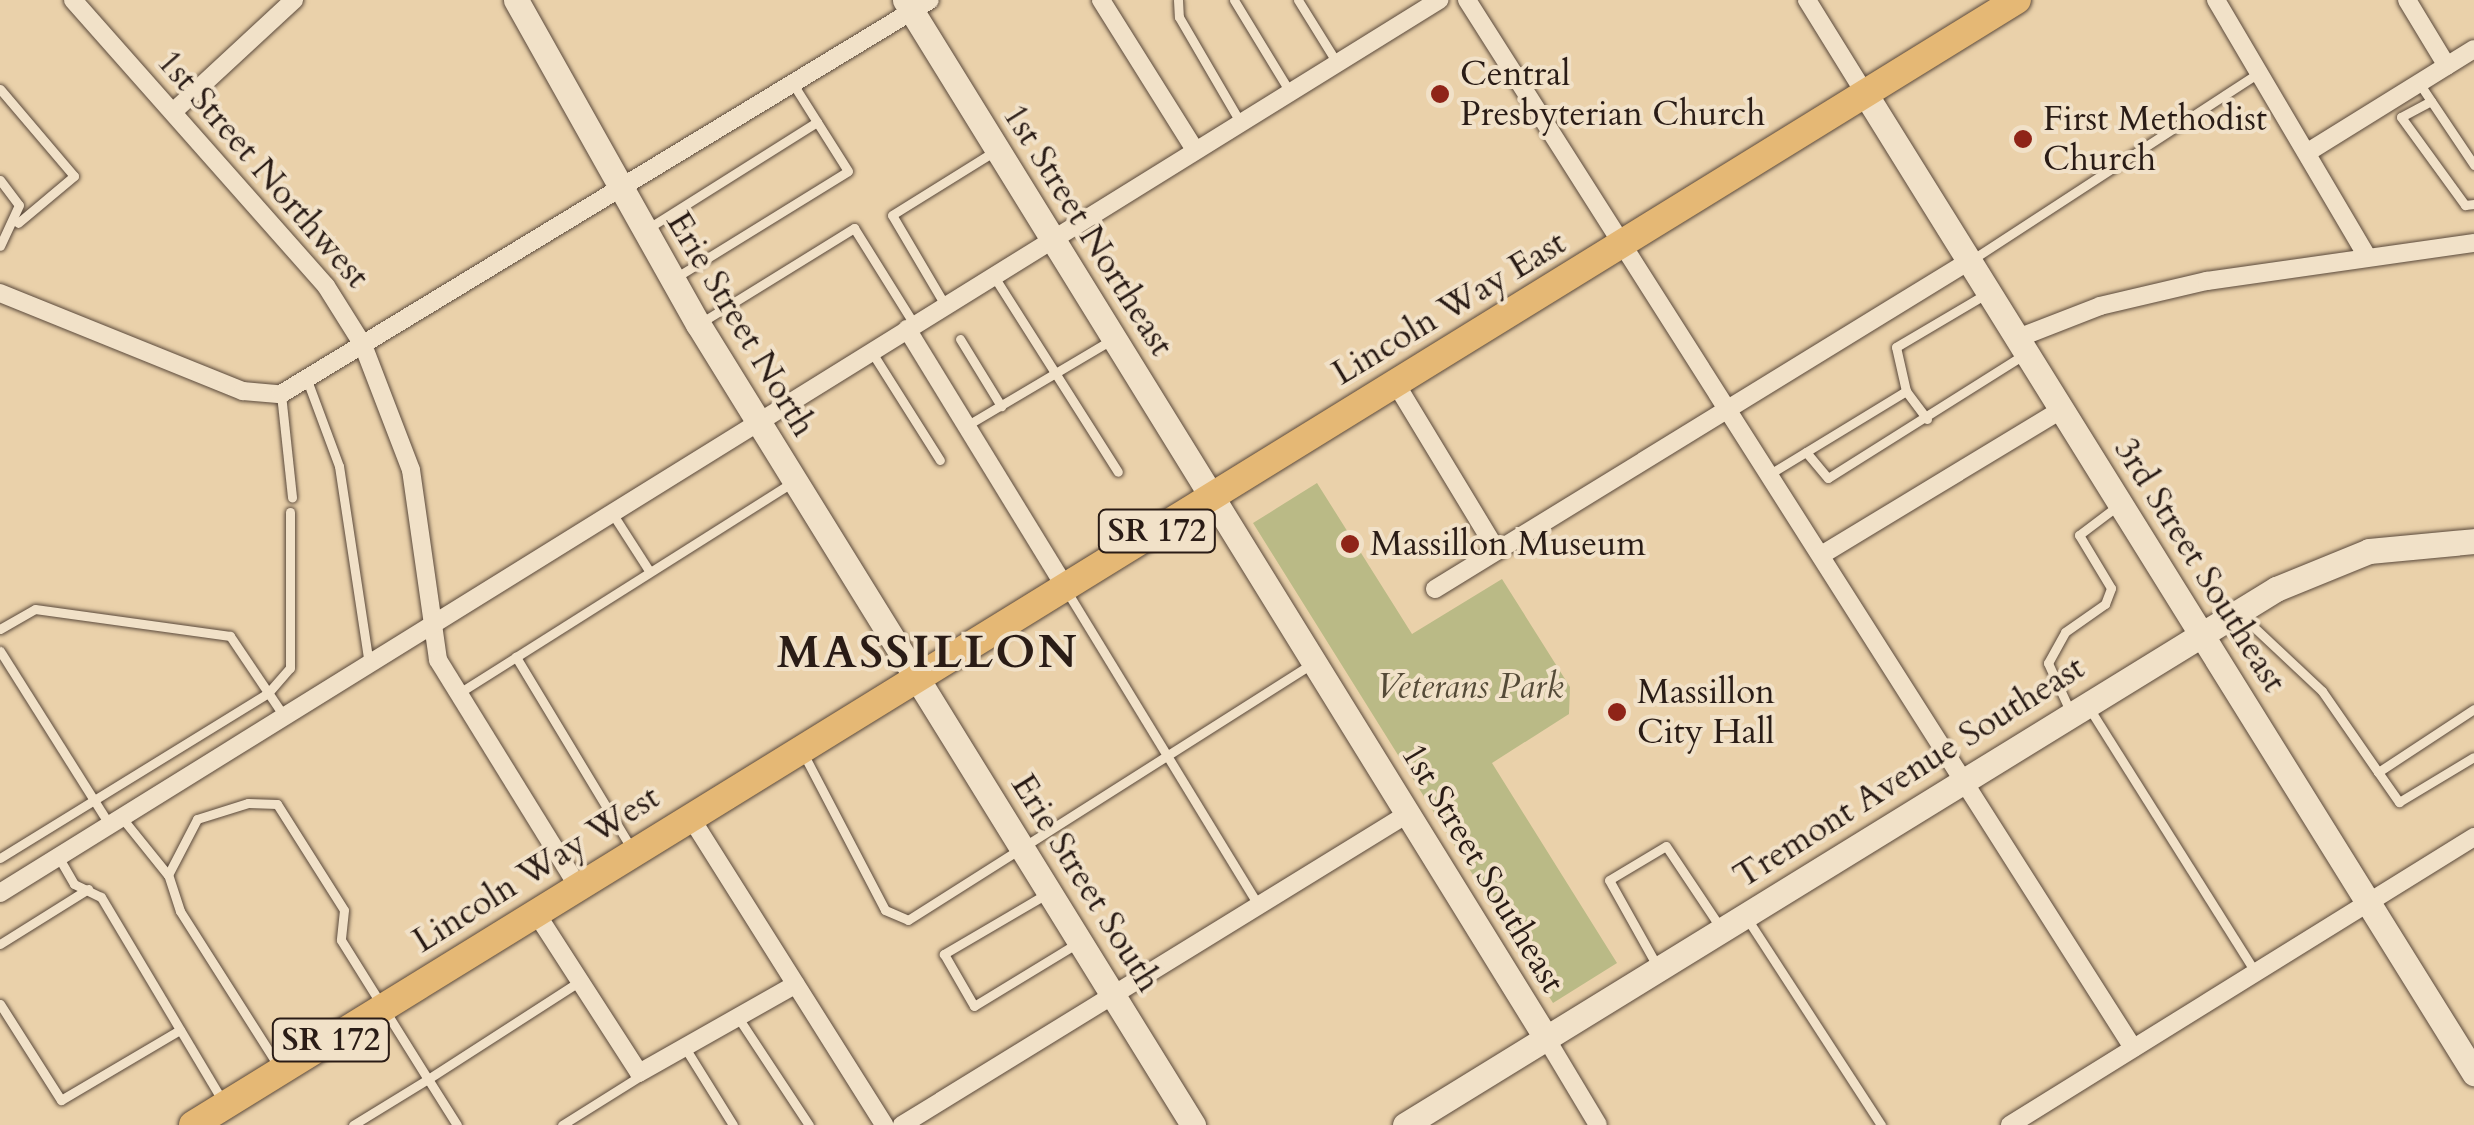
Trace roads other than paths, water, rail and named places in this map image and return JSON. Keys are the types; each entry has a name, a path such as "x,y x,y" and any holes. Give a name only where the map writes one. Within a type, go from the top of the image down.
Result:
{"main road":[{"name":"Lincoln Way East","path":"918,678 2016,0"},
{"name":"Lincoln Way West","path":"198,1124 918,678"}],"street":[{"name":"1st Street Northwest","path":"73,0 326,286 363,344 411,470 430,627 456,694 578,887"},
{"path":"173,112 294,0"},
{"name":"Erie Street North","path":"516,0 698,324 918,678"},
{"path":"1101,0 1196,150"},
{"path":"0,893 1439,0"},
{"path":"1467,0 1732,407 2133,1048"},
{"path":"1807,0 1866,95"},
{"path":"2216,0 2365,253"},
{"path":"2407,0 2447,66"},
{"path":"0,293 243,391 281,394 793,84 915,4"},
{"name":"1st Street Northeast","path":"915,4 997,150 1213,496"},
{"path":"2308,152 2447,66 2471,57"},
{"name":"3rd Street Southeast","path":"1866,95 2367,903 2470,1060"},
{"path":"2022,346 2100,306 2365,253 2474,243"},
{"path":"1435,589 1969,262"},
{"path":"910,327 1065,587"},
{"path":"1396,384 1497,550"},
{"path":"1823,554 2062,409"},
{"name":"1st Street Southeast","path":"1213,496 1598,1125"},
{"name":"Tremont Avenue Southeast","path":"1405,1125 2238,612 2337,559 2474,541"},
{"name":"Erie Street South","path":"918,678 1194,1125"},
{"path":"902,1125 1409,813"},
{"path":"691,818 884,1125"},
{"path":"2010,1125 2474,837"},
{"path":"536,913 624,1059 644,1073 796,984"}],"lane":[{"path":"1178,0 1179,17 1240,122"},
{"path":"1234,0 1290,92"},
{"path":"1298,0 1337,62"},
{"path":"1969,262 2260,72"},
{"path":"673,280 848,170 793,84"},
{"path":"2419,84 2474,165"},
{"path":"0,89 74,176 18,223 0,246"},
{"path":"2431,100 2402,118 2465,205 2474,204"},
{"path":"644,231 817,122"},
{"path":"945,306 892,215 997,150"},
{"path":"0,180 19,205 18,223"},
{"path":"698,324 854,228 910,327"},
{"path":"993,275 1118,472"},
{"path":"1927,419 1906,391 1896,347 1988,292"},
{"path":"960,339 1001,406"},
{"path":"966,426 1114,339"},
{"path":"1806,452 1828,478 1927,419 2022,346"},
{"path":"871,352 940,460"},
{"path":"307,380 339,466 369,664"},
{"path":"1772,472 1906,391"},
{"path":"281,394 292,497"},
{"path":"456,694 648,569 795,481"},
{"path":"2121,504 2080,535 2111,588 2105,604 2065,632 2048,663 2255,972"},
{"path":"0,858 268,693 290,668 290,512"},
{"path":"612,512 648,569"},
{"path":"1065,587 1259,906"},
{"path":"0,629 35,609 230,636 284,716"},
{"path":"2238,612 2322,692 2399,802 2474,757"},
{"path":"0,650 94,801 168,874 180,911 281,1070"},
{"path":"516,657 634,853"},
{"path":"801,750 876,895 908,920 1316,662"},
{"path":"2378,772 2474,709"},
{"path":"168,874 197,819 277,804 344,910 340,940 457,1125"},
{"path":"1659,968 1609,880 1666,846 1722,929"},
{"path":"58,857 88,890 225,1105"},
{"path":"0,944 88,890"},
{"path":"1050,892 944,954 974,1006 1081,942"},
{"path":"1744,915 1881,1125"},
{"path":"353,1125 578,983"},
{"path":"0,1004 60,1100 180,1030"},
{"path":"739,1019 808,1125"},
{"path":"687,1051 734,1125"},
{"path":"562,1125 644,1073"}],"place":[{"name":"Central Presbyterian Church","path":"1440,94"},
{"name":"First Methodist Church","path":"2023,139"},
{"name":"Massillon Museum","path":"1350,544"},
{"name":"Massillon City Hall","path":"1617,712"}],"district":[{"name":"MASSILLON","path":"928,653"}],"park label":[{"name":"Veterans Park","path":"1470,687"}]}
